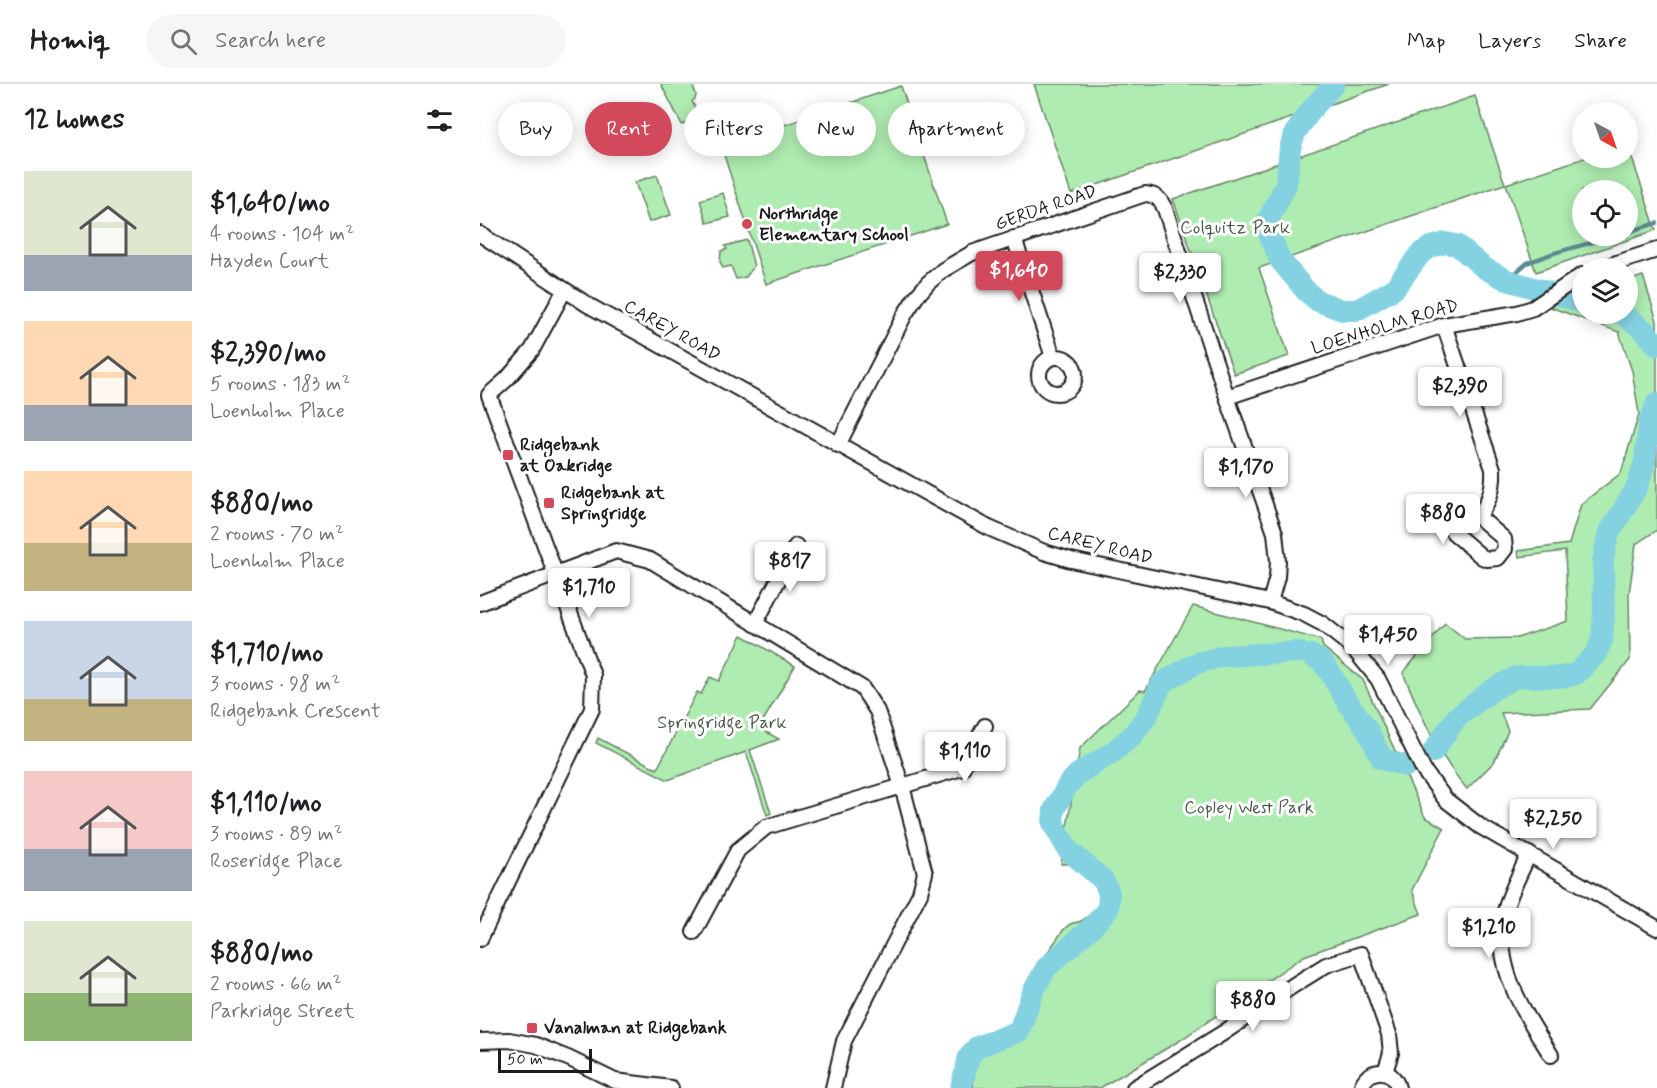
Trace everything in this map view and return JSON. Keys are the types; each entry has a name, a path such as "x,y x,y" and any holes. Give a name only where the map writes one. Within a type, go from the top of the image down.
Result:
{"street":[{"name":"GERDA ROAD","path":"838,445 905,314 916,297 943,270 972,252 1145,194 1155,195 1166,209 1227,397"},
{"name":"CAREY ROAD","path":"480,234 564,291 989,528 1044,552 1098,567 1270,602 1304,614 1323,624 1352,647 1378,679 1424,771 1446,800 1481,827 1657,928"},
{"path":"1014,238 1053,357"},
{"path":"1632,258 1657,250"},
{"name":"LOENHOLM ROAD","path":"1227,397 1444,325 1517,313 1533,308 1550,299 1572,282"},
{"path":"480,939 592,709 593,675 485,397 507,379 532,350 564,291"},
{"path":"1444,325 1493,469 1494,482 1491,494 1485,508 1478,516"},
{"path":"1227,397 1275,533 1277,577 1270,602"},
{"path":"755,624 796,546"},
{"path":"480,603 616,551 650,560 862,688 877,711 902,786 925,873 920,893 844,1041 833,1088"},
{"path":"694,933 738,850 766,827 962,768 985,726"},
{"path":"1529,854 1508,902 1502,931 1505,966 1517,1000 1551,1055"},
{"path":"1134,1088 1224,1033 1326,965 1361,954 1389,1034 1391,1053 1385,1072"},
{"path":"480,1041 509,1040 536,1045 570,1059 613,1084 671,1088"},
{"path":"1361,1088 1364,1079 1377,1071 1392,1076 1398,1088"}],"green space":[{"path":"661,84 692,84 696,95 692,102 684,102 684,124 682,125"},
{"path":"1034,84 1389,84 1071,194"},
{"path":"901,86 906,102 888,102 888,156 924,156 947,224 766,284 724,156 784,156 784,125 796,121 796,156 876,156 876,102 853,102"},
{"name":"Colquitz Park","path":"1475,96 1505,184 1259,268 1289,356 1234,374 1173,199"},
{"path":"1572,162 1572,168 1635,168 1656,230 1638,236 1638,180 1572,180 1572,246 1610,246 1536,272 1506,184"},
{"path":"657,175 671,215 649,222 635,182"},
{"path":"723,193 730,217 707,223 700,200"},
{"path":"747,240 754,266 746,277 736,279 731,266 723,268 720,262 721,251 727,249 725,246"},
{"path":"1643,276 1657,321 1657,530 1636,544 1629,594 1630,660 1590,709 1501,713 1508,731 1494,762 1467,789 1438,748 1403,673 1445,623 1465,639 1517,638 1568,621 1565,551 1519,557 1518,551 1569,544 1581,504 1621,473 1639,414 1632,371 1619,332 1597,324 1638,324 1638,278"},
{"path":"1572,299 1572,315 1550,307"},
{"name":"Copley West Park","path":"1193,606 1321,640 1323,647 1363,680 1425,817 1444,828 1412,890 1421,914 1304,956 1179,1041 1100,1088 973,1088 975,1055 986,1047 1011,1041 1019,1035 1024,1022 1025,999 1044,958 1064,929 1088,916 1102,897 1103,889 1082,864 1061,864 1080,748 1140,690 1145,691"},
{"name":"Springridge Park","path":"742,635 795,666 759,728 779,739 750,750 771,813 767,815 746,752 668,780 596,743 598,738 657,769 697,692 701,694 710,677 719,681"}],"waterway":[{"path":"1334,84 1295,133 1290,148 1286,185 1269,218 1268,231 1280,260 1306,291 1318,301 1342,310 1357,310 1394,289 1421,253 1445,243 1457,245 1484,268 1507,280 1572,299"},
{"path":"1638,229 1657,223"},
{"path":"1507,280 1527,263 1579,246"},
{"path":"1636,324 1657,345"},
{"path":"1433,752 1456,718 1492,690 1516,677 1561,677 1576,674 1595,655 1602,640 1603,561 1608,535 1637,487 1645,461 1649,424 1657,403"},
{"path":"961,1088 969,1057 977,1047 1019,1031 1033,992 1046,968 1093,926 1108,909 1109,893 1103,880 1068,850 1053,823 1054,810 1068,785 1078,774 1113,752 1132,736 1147,716 1162,683 1197,663 1223,656 1299,652"},
{"path":"1311,655 1322,662 1331,674 1367,729 1382,759 1406,766"}],"place":[{"name":"Northridge Elementary School","path":"747,224"},
{"name":"Ridgebank at Oakridge","path":"508,455"},
{"name":"Ridgebank at Springridge","path":"549,503"},
{"name":"Vanalman at Ridgebank","path":"532,1028"}]}
